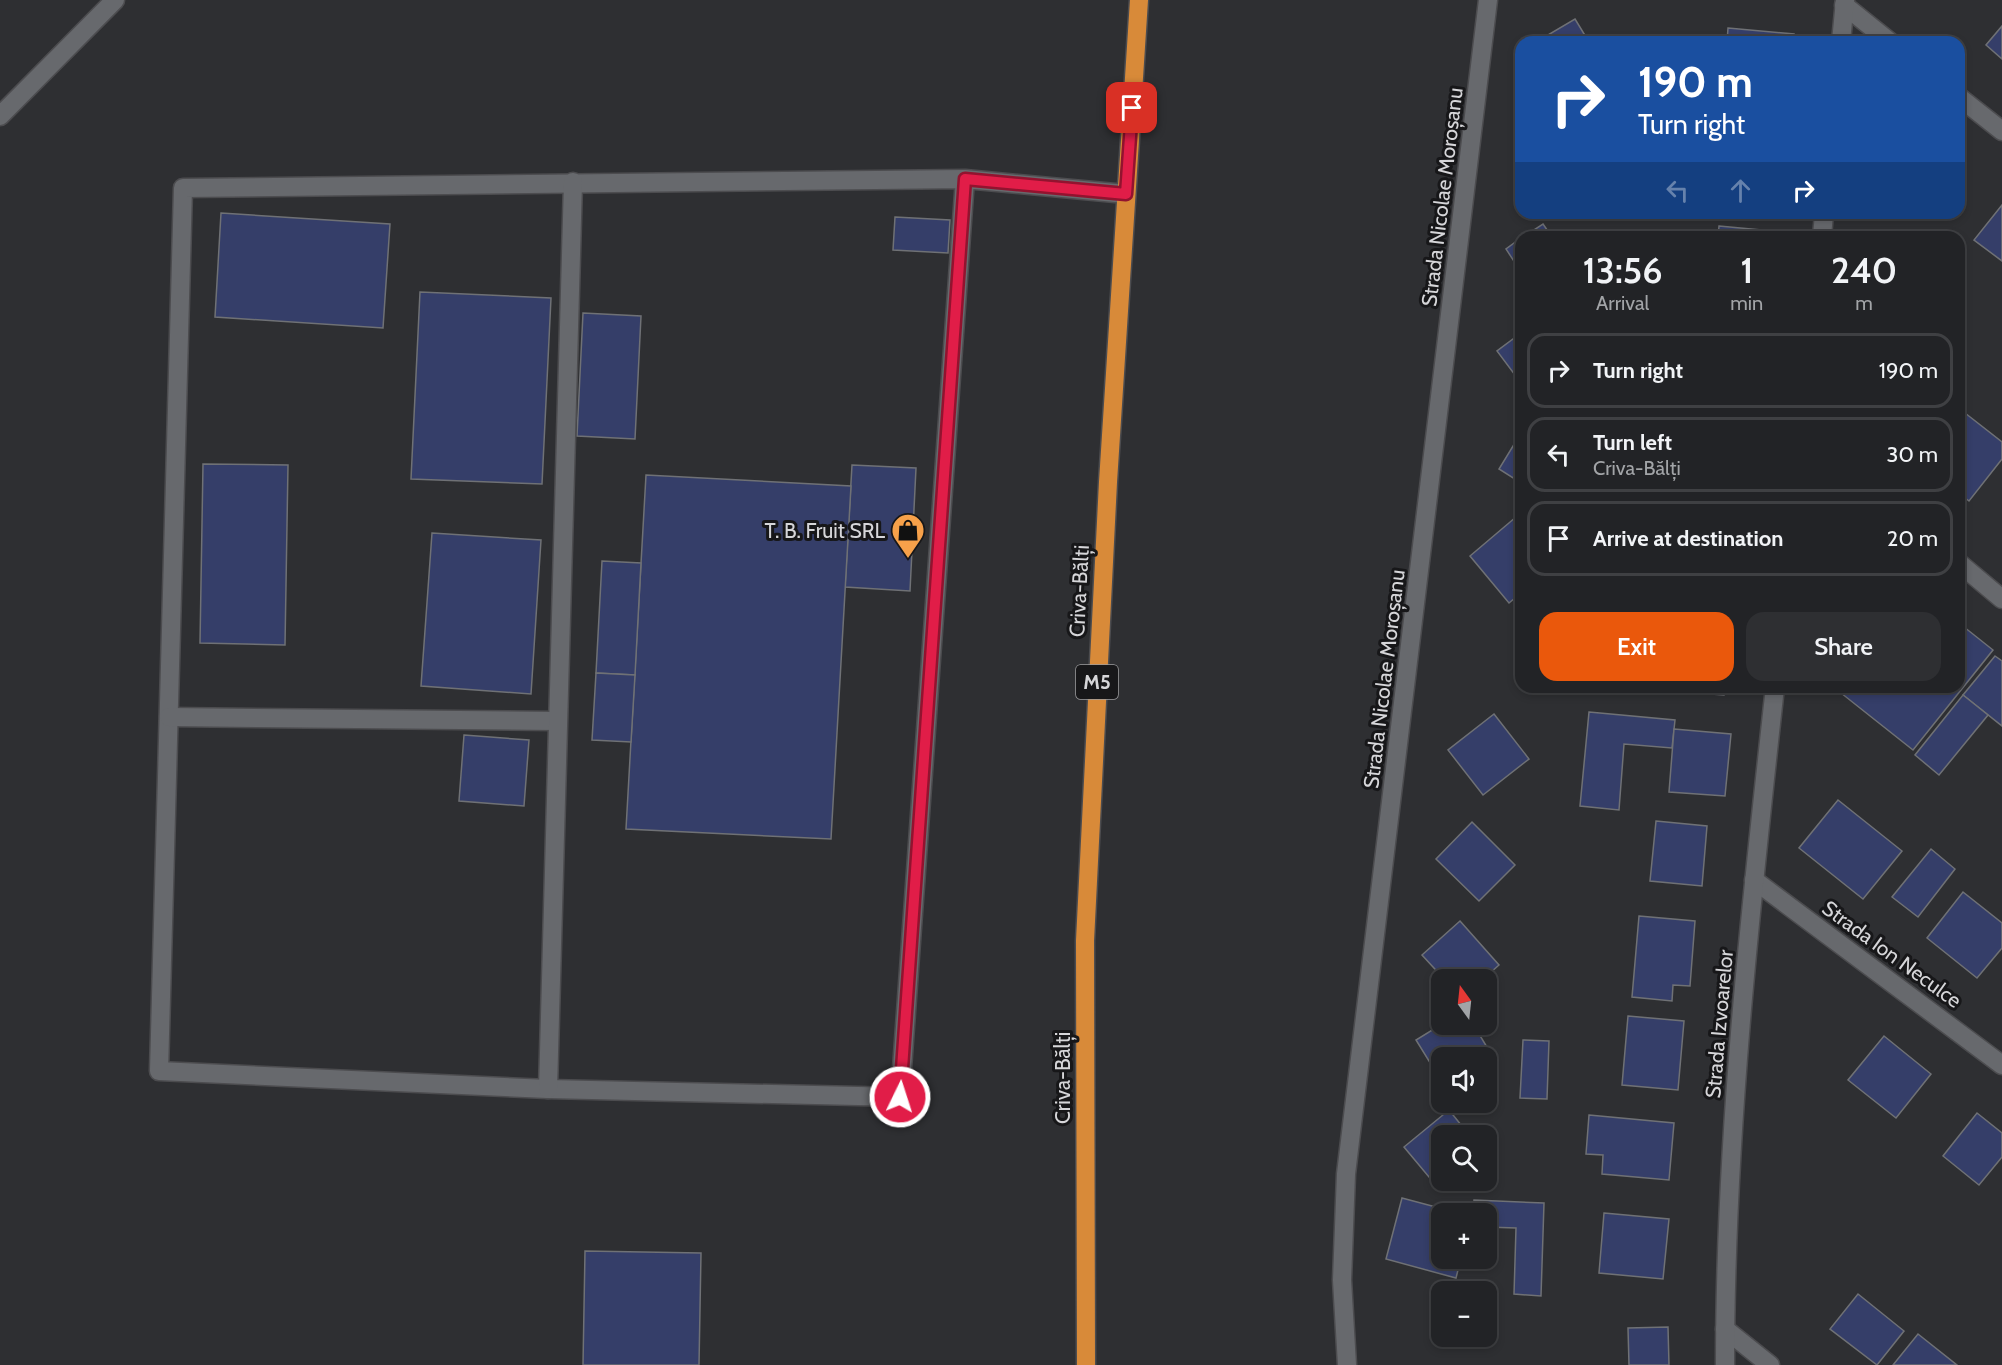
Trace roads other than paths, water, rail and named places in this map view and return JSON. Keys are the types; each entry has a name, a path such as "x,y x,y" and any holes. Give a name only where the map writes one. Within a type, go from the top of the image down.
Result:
{"highway":[{"name":"Criva-Bălți","path":"1086,1365 1085,941 1108,482 1139,0"}],"street":[{"path":"0,116 115,0"},
{"name":"Strada Nicolae Moroșanu","path":"1347,1365 1342,1280 1346,1174 1488,0"},
{"path":"1842,36 1845,3"},
{"path":"1845,3 1883,36"},
{"path":"1965,102 2002,131"},
{"path":"965,179 900,1097 548,1089 159,1071 183,188 965,179 1126,194"},
{"path":"548,1089 556,722 573,182"},
{"path":"1965,568 2002,599"},
{"name":"Strada Izvoarelor","path":"1725,1365 1736,1083 1754,880 1774,693"},
{"path":"169,717 556,722"},
{"name":"Strada Ion Neculce","path":"1754,880 2002,1065"},
{"path":"1725,1329 1770,1365"}],"place":[{"name":"T. B. Fruit SRL","path":"908,559"}]}
